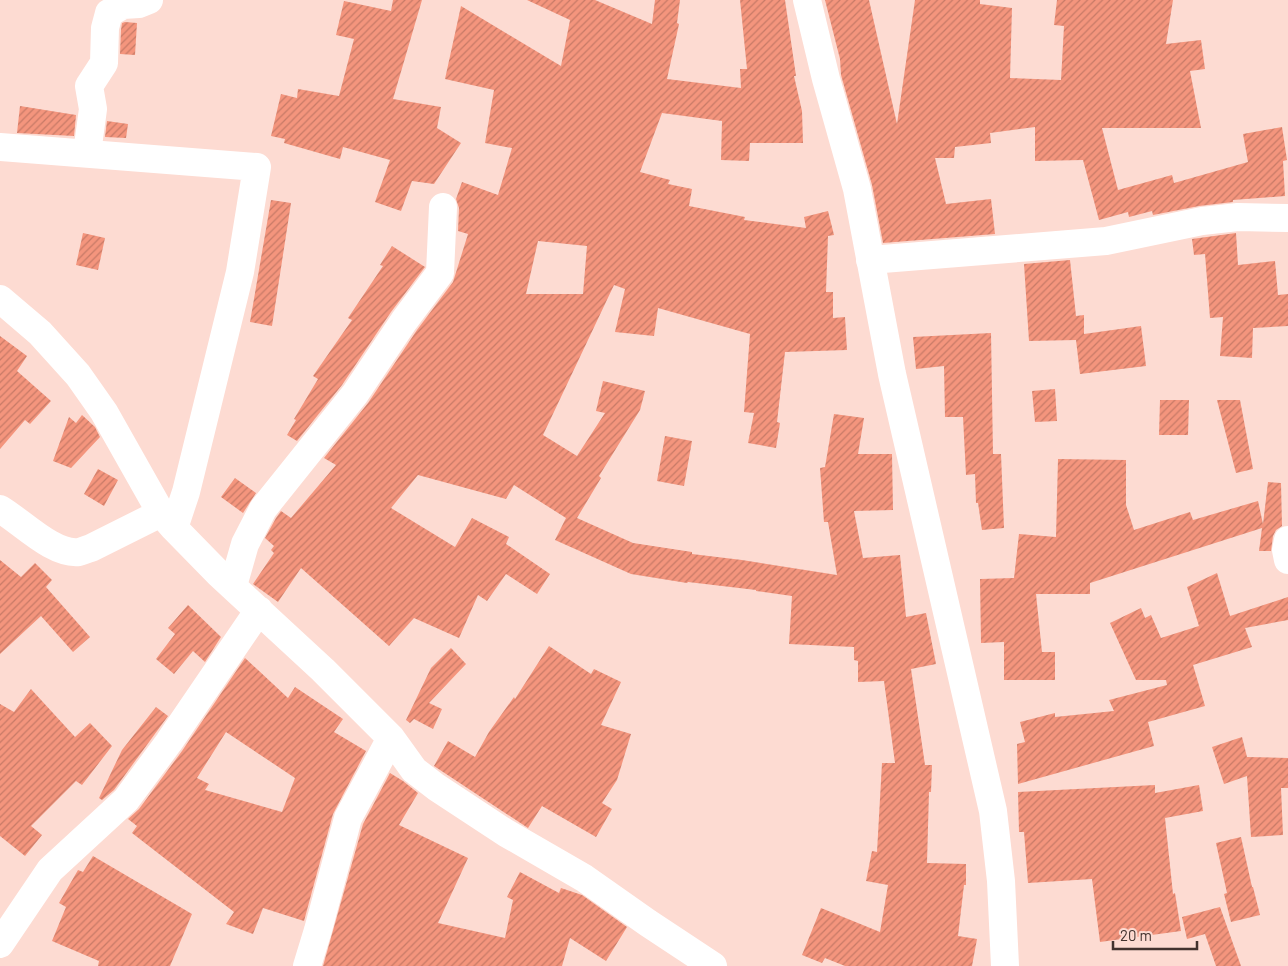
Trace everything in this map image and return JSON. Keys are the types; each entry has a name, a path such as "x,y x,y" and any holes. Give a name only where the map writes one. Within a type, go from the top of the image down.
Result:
{"street":[{"path":"87,153 93,109 89,86 104,62 105,28 109,13 123,5 139,4 149,0"},
{"path":"807,0 826,79 857,189 892,374 993,810 1002,881 1005,966"},
{"path":"0,147 257,167 240,272 186,492 167,521 79,552 65,550 50,544 0,509"},
{"path":"233,586 245,544 263,509 355,394 404,321 440,273 443,207"},
{"path":"870,260 1106,241 1202,221 1229,218 1288,218"},
{"path":"0,299 40,333 78,375 104,412 167,521 323,670 390,738 414,770 436,788 506,833 584,878 713,966"},
{"path":"1288,540 1286,550 1288,560"},
{"path":"0,944 50,870 126,800 169,742 259,610"},
{"path":"307,966 348,818 390,738"}],"building":[{"path":"393,0 422,0 393,99 441,107 437,128 461,143 434,184 412,181 401,211 375,202 390,160 343,147 340,159 284,143 285,139 271,136 281,94 297,98 298,89 339,96 354,39 336,35 344,1 391,11"},
{"path":"527,0 595,0 652,24 655,0 680,0 677,23 679,24 667,79 741,88 740,69 747,69 740,0 785,0 796,76 794,76 802,111 803,143 750,143 749,161 721,160 722,121 662,113 640,172 670,180 668,184 692,189 689,206 745,217 744,220 806,228 804,217 828,211 834,235 828,236 826,292 833,292 833,318 845,317 847,350 785,352 777,422 780,423 776,448 748,443 754,413 744,412 750,334 658,308 654,336 615,332 625,289 614,285 543,435 577,456 605,413 596,411 603,381 645,391 640,410 599,476 601,478 577,518 633,543 692,552 692,554 837,575 828,522 824,522 820,468 825,467 834,414 864,418 858,454 892,454 893,510 854,511 863,558 900,555 906,617 926,613 936,664 911,669 925,765 932,765 931,792 929,792 927,863 966,864 966,885 964,885 958,936 977,939 972,966 845,966 825,958 822,963 802,955 821,908 880,932 888,885 866,881 872,851 877,852 882,763 895,763 884,681 858,682 858,661 854,660 854,647 789,644 792,596 631,574 555,540 566,518 514,485 506,499 418,475 391,508 455,547 472,518 509,537 506,544 550,574 537,594 506,574 487,601 478,595 459,638 414,618 389,646 301,568 278,602 253,584 274,553 271,550 274,546 265,538 276,518 281,511 291,518 336,465 324,458 368,403 417,330 453,282 468,234 458,231 459,208 456,199 462,182 498,195 512,148 485,143 494,90 445,79 461,6 561,66 570,20","holes":["538,241 587,246 583,294 526,294"]},
{"path":"825,0 869,0 897,124 915,0 980,0 980,4 1012,8 1010,78 1061,80 1064,26 1054,25 1057,0 1173,0 1166,44 1201,40 1205,69 1190,71 1201,128 1102,128 1118,190 1172,175 1174,183 1248,162 1243,134 1282,127 1287,160 1283,161 1285,196 1233,200 1233,202 1199,206 1153,215 1152,211 1129,217 1128,212 1099,220 1083,160 1035,161 1035,127 990,133 991,143 955,147 954,158 935,158 946,204 991,199 995,234 883,243 872,185 841,75 840,59"},
{"path":"122,23 137,23 135,55 120,54"},
{"path":"20,106 76,115 74,136 17,133"},
{"path":"107,121 128,124 126,138 105,137"},
{"path":"271,200 291,203 272,326 250,322"},
{"path":"83,233 105,238 98,270 76,265"},
{"path":"1236,233 1238,265 1275,261 1278,295 1288,294 1288,326 1253,328 1252,358 1220,356 1223,317 1210,318 1205,254 1194,255 1192,239"},
{"path":"392,246 425,267 391,312 342,385 297,441 287,435 296,420 294,419 318,379 313,376 352,320 348,318 383,266 380,265"},
{"path":"1070,260 1076,316 1084,315 1084,334 1141,326 1146,366 1080,374 1076,340 1029,341 1024,264"},
{"path":"991,333 993,454 1001,454 1004,528 982,530 978,503 976,503 975,474 966,475 963,417 945,417 944,366 916,369 913,337"},
{"path":"0,336 27,356 17,371 51,401 30,424 25,420 0,449"},
{"path":"1055,389 1057,421 1035,422 1032,391"},
{"path":"1160,400 1189,400 1188,435 1159,435"},
{"path":"1217,400 1240,400 1253,469 1236,473"},
{"path":"82,415 95,427 100,437 71,468 53,461 69,417 76,423"},
{"path":"665,436 692,441 684,486 657,481"},
{"path":"1058,459 1126,460 1126,505 1134,530 1190,512 1193,520 1258,501 1263,524 1268,482 1281,483 1282,526 1276,530 1273,536 1271,551 1259,551 1262,528 1090,583 1090,594 1036,594 1042,652 1055,652 1055,680 1004,680 1004,642 981,643 980,579 1014,578 1019,534 1056,537"},
{"path":"98,469 118,480 104,506 84,494"},
{"path":"235,478 256,493 243,513 221,497"},
{"path":"0,560 21,577 35,563 52,580 46,587 90,637 73,652 41,616 0,654"},
{"path":"1217,573 1230,616 1288,597 1288,620 1245,628 1252,647 1193,665 1205,706 1148,722 1154,746 1018,784 1017,744 1025,742 1020,722 1055,713 1055,717 1114,711 1109,700 1167,685 1166,680 1136,680 1110,623 1141,608 1145,618 1151,615 1161,638 1199,626 1187,587"},
{"path":"188,605 221,637 205,662 193,651 174,674 156,659 175,634 168,628"},
{"path":"549,646 591,674 594,669 621,682 601,725 631,734 617,780 602,803 612,809 596,837 542,806 528,828 434,766 448,741 475,757 489,732 514,697 515,699"},
{"path":"451,648 466,664 429,703 442,709 433,729 414,719 410,723 406,720 431,668"},
{"path":"245,658 288,698 295,687 343,719 334,732 366,751 333,814 304,921 263,908 253,934 226,924 234,912 132,833 137,826 128,819 139,809 182,751","holes":["226,732 295,778 282,812 205,790 209,784 197,778"]},
{"path":"31,689 75,737 90,723 112,746 82,785 76,781 31,826 42,835 25,856 0,836 0,704 14,712"},
{"path":"156,707 168,716 114,790 102,800 99,798 122,750"},
{"path":"1242,737 1247,757 1288,758 1288,788 1281,788 1283,835 1251,837 1247,776 1224,784 1212,747"},
{"path":"390,773 418,793 399,825 468,858 438,923 505,938 513,900 507,897 520,872 559,893 561,888 582,895 627,927 606,961 570,938 562,966 323,966 363,824"},
{"path":"1155,785 1155,793 1199,785 1203,811 1165,818 1173,894 1175,893 1181,931 1100,942 1092,879 1028,883 1024,832 1019,832 1018,792"},
{"path":"1241,837 1260,915 1231,922 1224,894 1227,893 1216,843"},
{"path":"93,856 192,914 170,966 98,966 99,961 52,941 66,907 59,903 78,870 83,872"},
{"path":"1220,907 1241,966 1216,966 1205,934 1187,939 1182,917"}]}
